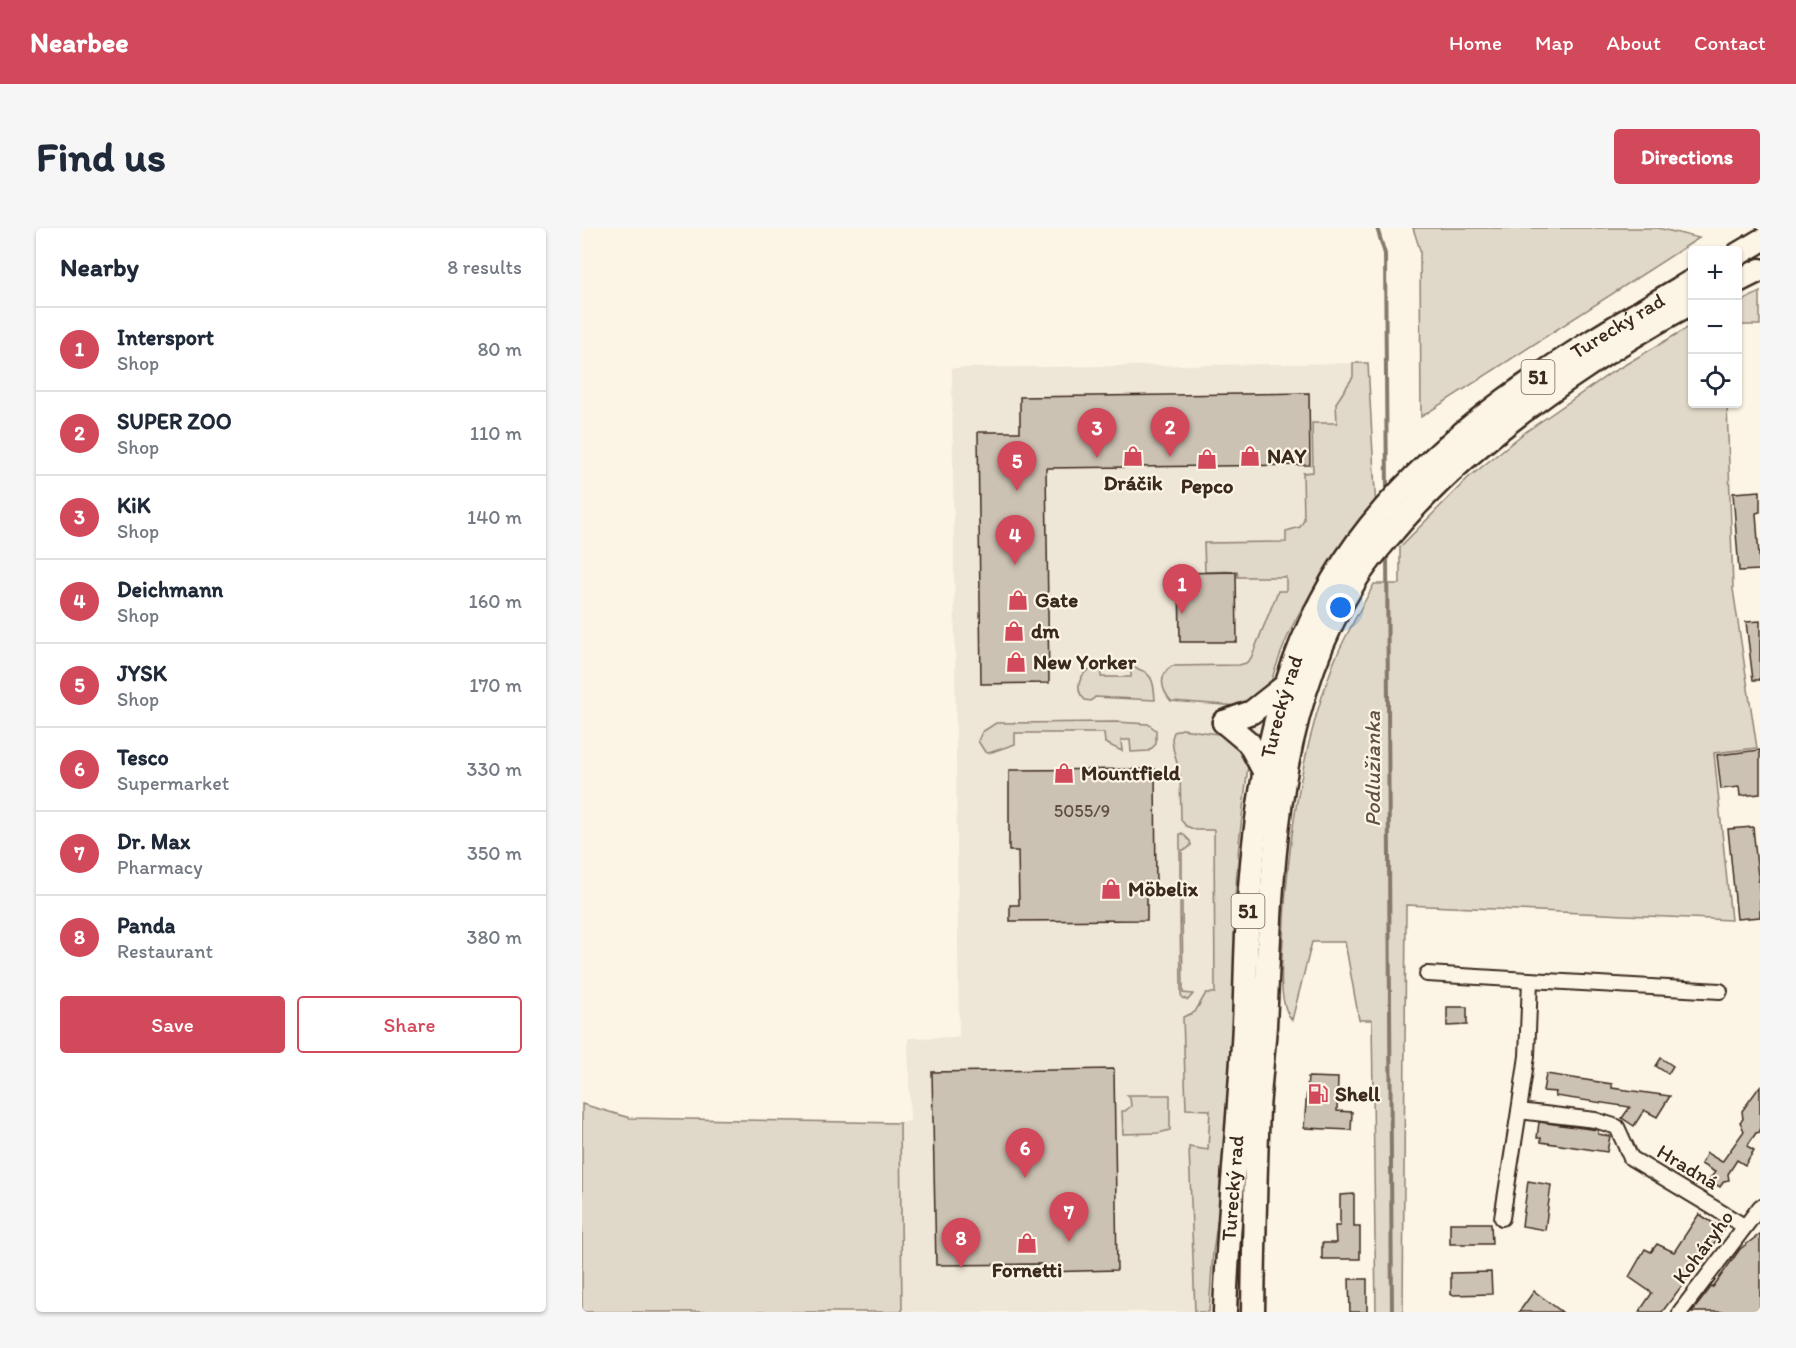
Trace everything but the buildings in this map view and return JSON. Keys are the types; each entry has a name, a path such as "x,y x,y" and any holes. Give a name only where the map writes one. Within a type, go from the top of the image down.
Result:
{"main road":[{"path":"1742,251 1760,241"},
{"path":"1742,279 1760,270"},
{"name":"Turecký rad","path":"1253,1312 1256,1175 1268,916 1280,796 1285,686 1308,628 1322,600 1356,545 1398,494 1442,450 1548,370 1688,283"},
{"name":"Turecký rad","path":"1225,1312 1243,1039 1249,902 1264,771 1311,677 1327,635 1354,582 1376,550 1445,477 1524,410 1622,343 1688,305"},
{"path":"1224,723 1252,712 1285,686"},
{"path":"1252,712 1284,729"},
{"path":"1224,723 1262,729 1284,729"},
{"path":"1224,723 1249,743 1264,771"}],"street":[{"path":"1426,974 1720,992"},
{"path":"1502,1218 1527,1056 1530,981"},
{"name":"Hradná","path":"1519,1110 1595,1120 1617,1127 1631,1158 1744,1226"},
{"name":"Koháryho","path":"1680,1312 1760,1207"}],"shaded area":[{"path":"1413,228 1658,228 1699,238 1421,417 1420,250"},
{"path":"1760,292 1760,325 1742,325 1742,301"},
{"path":"1688,327 1688,408 1727,408 1733,589 1757,748 1714,753 1731,920 1406,905 1403,1312 1376,1312 1372,1020 1359,1020 1345,942 1312,942 1292,1020 1287,1013 1282,993 1285,904 1292,833 1312,729 1338,652 1374,584 1400,584 1400,547 1468,478 1524,433 1611,373"},
{"path":"1353,363 1368,363 1376,510 1332,565 1302,608 1276,665 1268,692 1239,706 1171,701 1163,687 1163,678 1172,666 1239,665 1251,658 1278,591 1286,591 1286,577 1238,577 1237,571 1205,572 1204,543 1286,542 1286,531 1300,527 1304,520 1303,473 1313,472 1312,423 1337,423 1336,403 1353,377"},
{"path":"1368,363 1322,580 1295,621 1277,661 1248,766 1235,900 1235,1050 1225,1169 1213,1252 1209,1312 902,1312 900,1123 910,1121 908,1038 959,1037 952,368"},
{"path":"1093,667 1101,667 1101,677 1131,677 1131,667 1143,671 1153,682 1155,700 1095,697 1091,701 1085,700 1081,696 1079,686 1082,677"},
{"path":"996,723 1148,724 1156,730 1156,744 1149,751 1131,752 1130,740 1121,740 1122,751 1105,743 1104,733 1015,733 1015,744 989,753 985,752 978,741 982,732"},
{"path":"1182,729 1225,735 1242,743 1248,766 1235,900 1235,1050 1225,1169 1213,1252 1209,1312 1195,1312 1189,1147 1208,1150 1210,1110 1186,1109 1183,1017 1195,1012 1206,993 1215,993 1214,830 1196,830 1186,826 1181,820 1180,775 1172,738 1174,732"},
{"path":"1182,833 1191,845 1182,850 1182,897 1180,897 1180,834"},
{"path":"1180,902 1182,902 1183,993 1193,994 1188,1000 1182,998 1181,994"},
{"path":"1127,1095 1170,1095 1170,1130 1159,1133 1123,1134 1122,1111 1131,1106"},
{"path":"582,1104 630,1118 900,1123 902,1312 582,1312"}],"waterway":[{"name":"Podlužianka","path":"1377,228 1385,254 1387,493"},
{"name":"Podlužianka","path":"1387,552 1392,1312"}],"place":[{"name":"Dráčik","path":"1133,456"},
{"name":"NAY","path":"1250,456"},
{"name":"SUPER ZOO","path":"1170,457"},
{"name":"KiK","path":"1097,458"},
{"name":"Pepco","path":"1207,459"},
{"name":"JYSK","path":"1017,491"},
{"name":"Deichmann","path":"1015,565"},
{"name":"Gate","path":"1018,600"},
{"name":"Intersport","path":"1182,614"},
{"name":"dm","path":"1014,631"},
{"name":"New Yorker","path":"1016,662"},
{"name":"Mountfield","path":"1064,773"},
{"name":"Möbelix","path":"1111,889"},
{"name":"Shell","path":"1318,1094"},
{"name":"Tesco","path":"1025,1178"},
{"name":"Dr. Max","path":"1069,1242"},
{"name":"Fornetti","path":"1027,1243"},
{"name":"Panda","path":"961,1268"}]}
